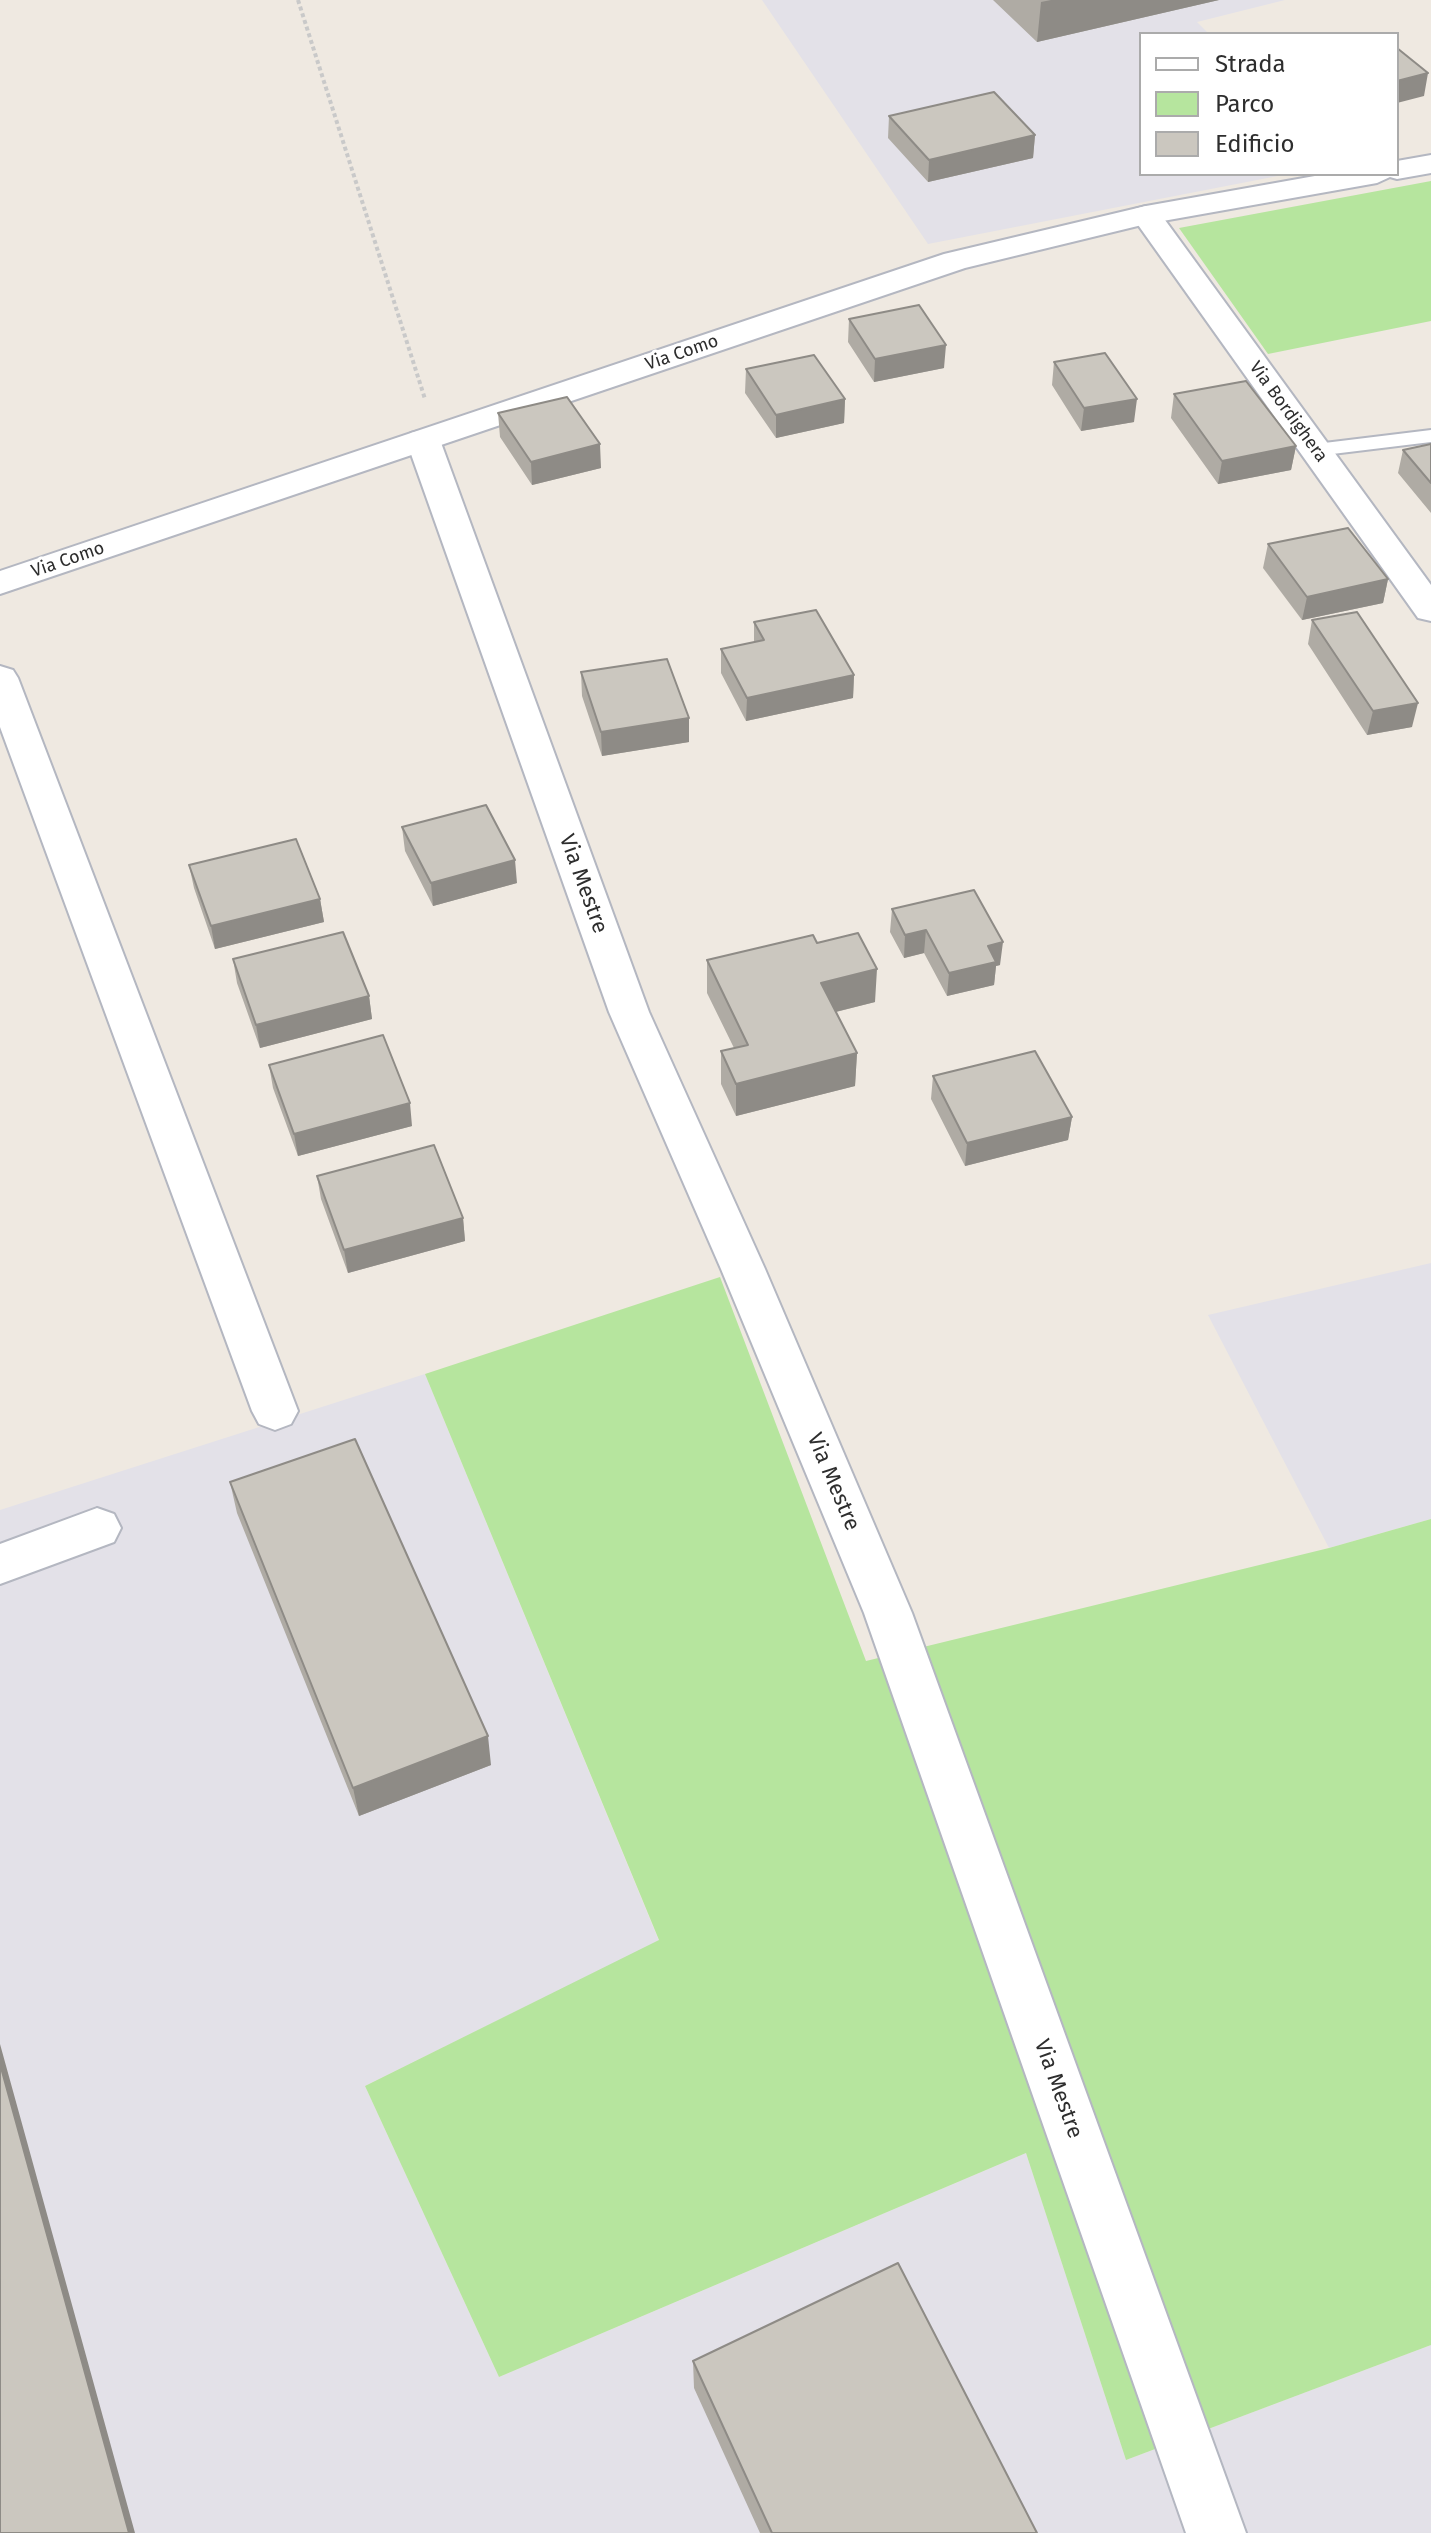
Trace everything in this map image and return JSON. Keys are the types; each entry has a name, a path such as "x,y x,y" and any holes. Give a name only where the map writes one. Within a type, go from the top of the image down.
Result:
{"street":[{"path":"1399,170 1431,164"},
{"name":"Via Como","path":"0,583 955,261 1146,215 1366,176"},
{"name":"Via Bordighera","path":"1146,215 1431,610"},
{"name":"Via Mestre","path":"430,438 629,1012 743,1269 888,1613 1216,2533"},
{"path":"0,678 275,1411"},
{"path":"0,1564 97,1528"}],"lane":[{"path":"1316,450 1431,436"}],"path":[{"path":"298,0 430,438"}],"shaded area":[{"path":"762,0 1285,0 1197,22 1207,32 1139,32 1139,176 1278,176 928,244"},
{"path":"1431,1263 1431,1519 1329,1548 1208,1315"},
{"path":"425,1374 659,1941 365,2086 499,2377 1026,2153 1126,2460 1431,2345 1431,2533 0,2533 0,1510"}],"green space":[{"path":"1431,181 1431,321 1268,354 1179,228"},
{"path":"720,1277 866,1661 1329,1548 1431,1519 1431,2345 1126,2460 1026,2153 499,2377 365,2086 659,1940 425,1374"}],"building":[{"path":"1399,50 1428,73 1399,80"},
{"path":"994,92 1035,135 929,160 889,116"},
{"path":"919,305 946,345 875,359 849,319"},
{"path":"1105,353 1137,399 1084,408 1054,362"},
{"path":"814,355 845,399 776,415 746,369"},
{"path":"1246,381 1296,446 1222,461 1174,394"},
{"path":"567,397 600,444 531,462 498,413"},
{"path":"1431,444 1431,483 1403,450"},
{"path":"1348,528 1388,579 1307,597 1268,544"},
{"path":"816,610 854,675 747,698 721,649 764,640 754,622"},
{"path":"1357,612 1418,703 1373,711 1312,620"},
{"path":"667,659 689,718 601,732 581,672"},
{"path":"486,805 515,860 431,883 402,827"},
{"path":"296,839 320,899 211,926 189,865"},
{"path":"974,890 1003,942 988,946 996,962 949,973 926,930 905,935 892,909"},
{"path":"343,932 369,996 256,1025 233,959"},
{"path":"858,933 877,969 821,983 857,1053 736,1084 721,1051 748,1045 707,960 813,935 817,943"},
{"path":"383,1035 410,1103 294,1134 269,1065"},
{"path":"1035,1051 1072,1117 967,1143 933,1076"},
{"path":"434,1145 463,1218 344,1250 317,1176"},
{"path":"355,1439 488,1736 353,1788 230,1482"},
{"path":"0,2064 129,2533 0,2533"},
{"path":"898,2263 1037,2533 772,2533 693,2361"}]}
